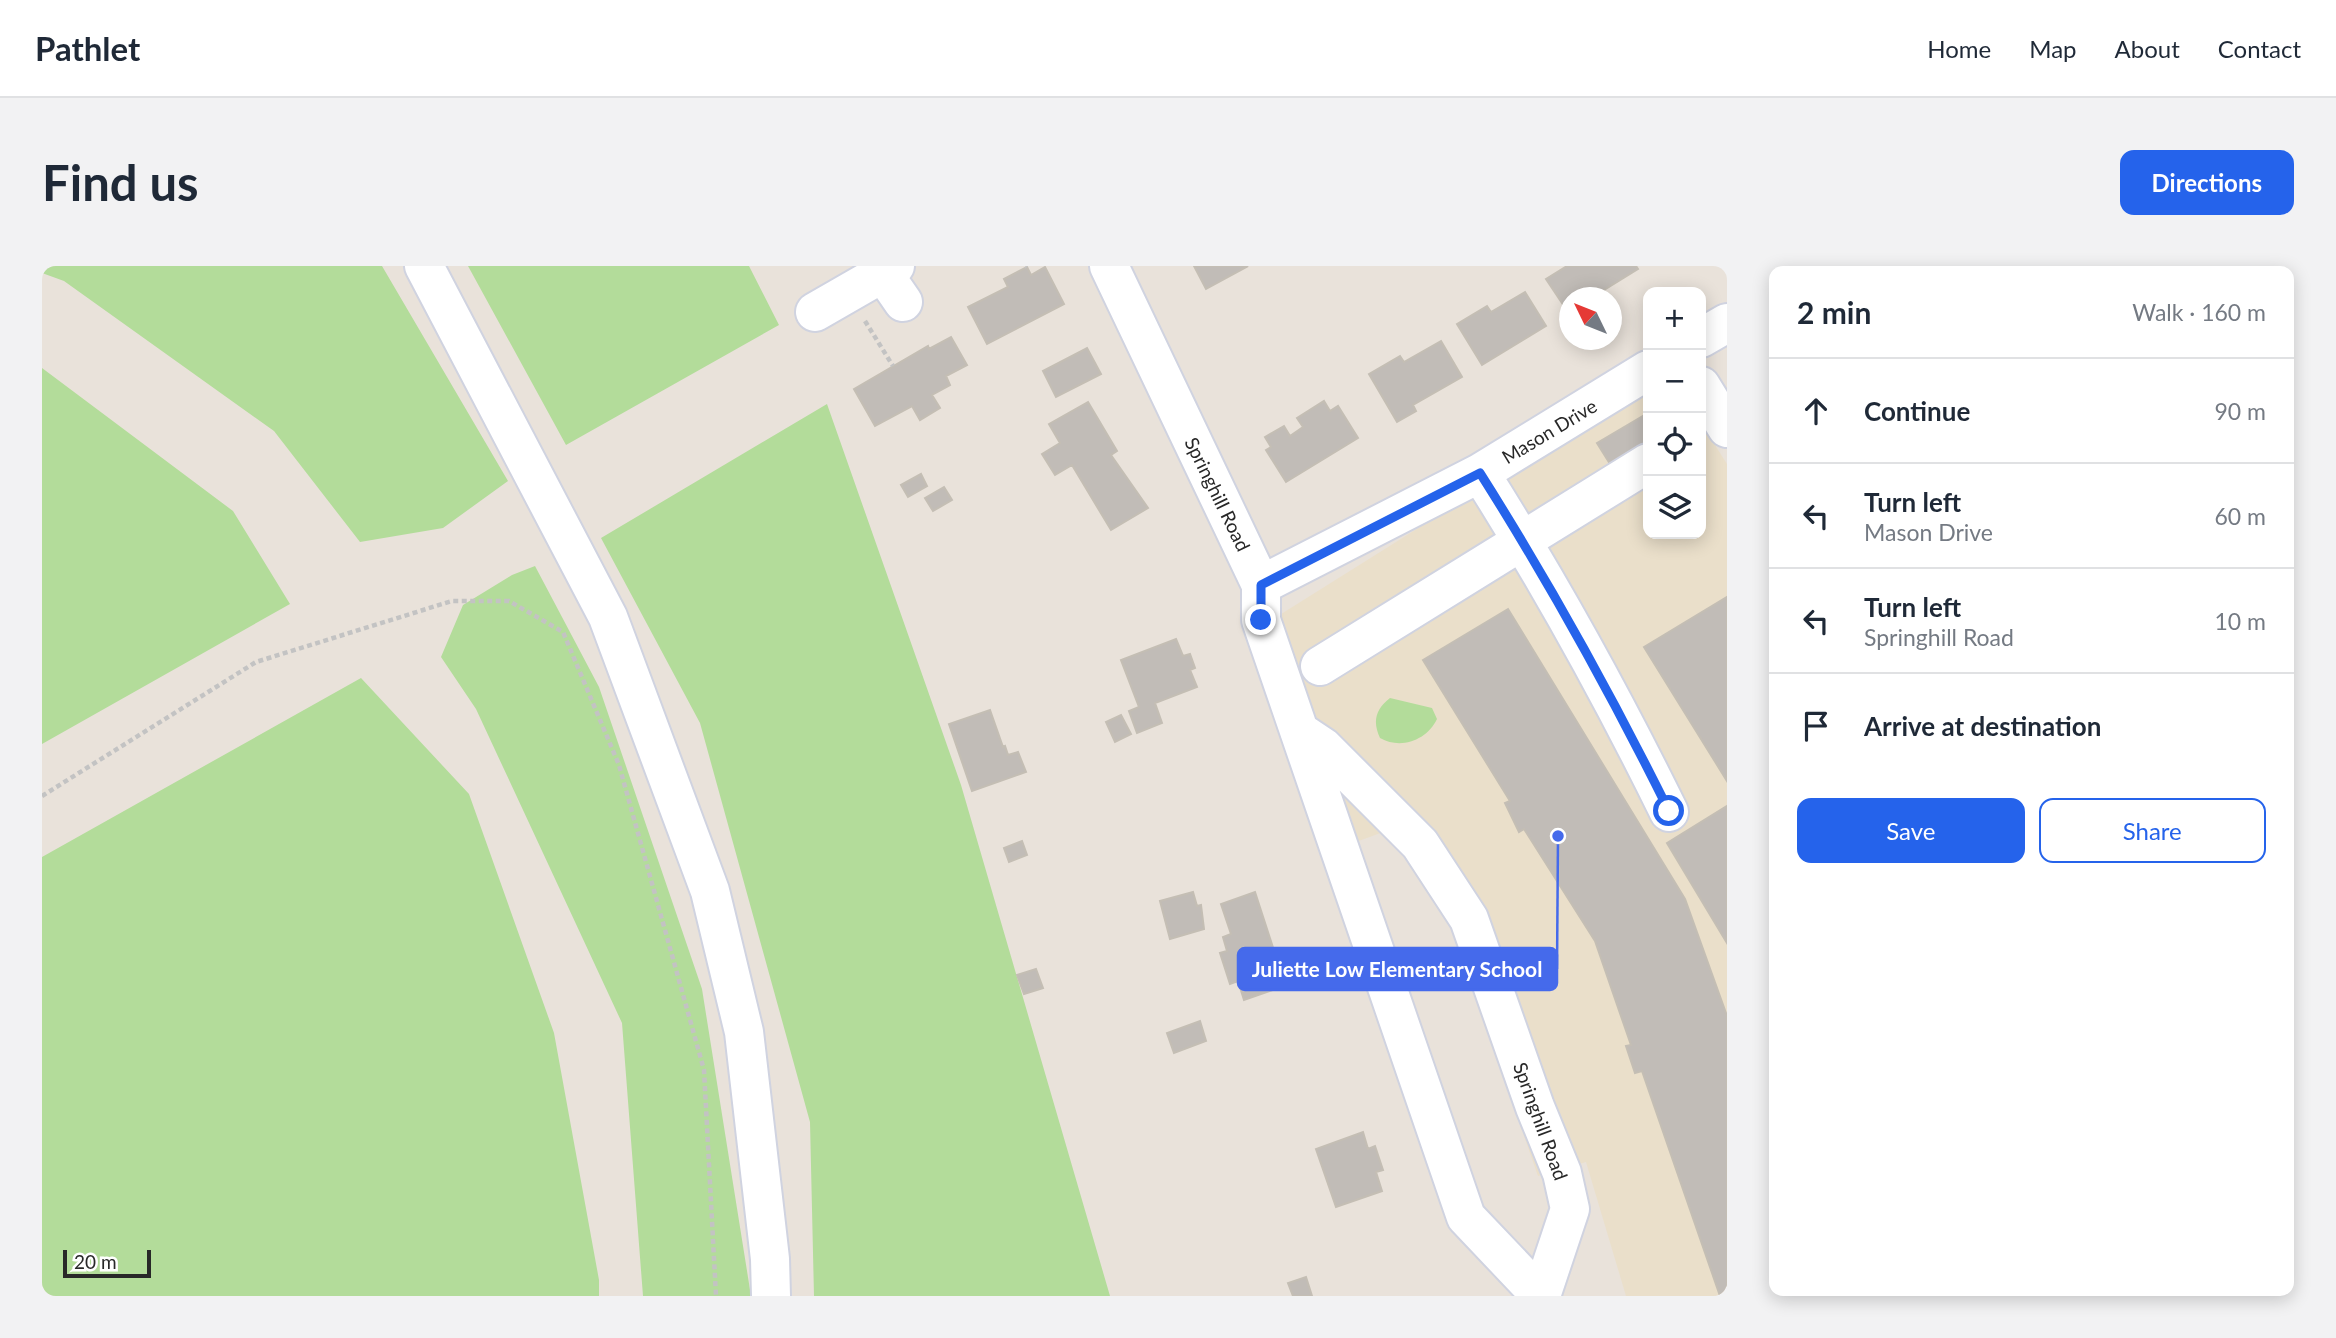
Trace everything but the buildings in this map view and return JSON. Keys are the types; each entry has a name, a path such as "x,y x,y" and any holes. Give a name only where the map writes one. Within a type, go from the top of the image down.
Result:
{"street":[{"path":"424,266 608,617 710,891 744,1031 770,1259 771,1296"},
{"name":"Springhill Road","path":"1109,266 1261,585 1261,620 1298,730 1466,1217 1542,1296 1570,1209 1562,1172 1535,1107 1469,919 1420,844 1323,747 1298,730"},
{"path":"832,302 894,280"},
{"path":"1706,335 1727,323"},
{"name":"Mason Drive","path":"1261,585 1480,473 1643,373"},
{"path":"1706,399 1716,425"},
{"path":"1320,666 1643,466"},
{"path":"1480,473 1523,541 1669,811"}],"path":[{"path":"832,302 893,366"},
{"path":"42,796 256,662 452,601 509,601 563,632 619,765 705,1070 716,1296"}],"shaded area":[{"path":"1643,387 1643,539 1706,539 1706,431 1727,464 1727,1296 1626,1296 1586,1162 1538,1176 1446,913 1386,831 1356,842 1278,616"}],"green space":[{"path":"42,266 382,266 508,481 443,528 360,542 274,431 64,281 42,273"},
{"path":"468,266 749,266 779,325 566,445"},
{"path":"42,368 233,511 290,604 42,744"},
{"path":"827,404 961,785 1110,1296 814,1296 810,1122 700,723 601,538"},
{"path":"535,566 599,687 702,989 751,1296 643,1296 622,1023 476,709 441,657 463,605 512,575"},
{"path":"361,678 469,794 554,1033 599,1280 599,1296 42,1296 42,857"},
{"path":"1390,698 1432,708 1437,719 1427,733 1413,741 1396,743 1380,738 1376,726 1377,716 1381,706"}],"place":[{"name":"Juliette Low Elementary School","path":"1558,836"}],"route":[{"path":"1261,620 1261,585 1480,473 1523,541 1669,811"}]}
